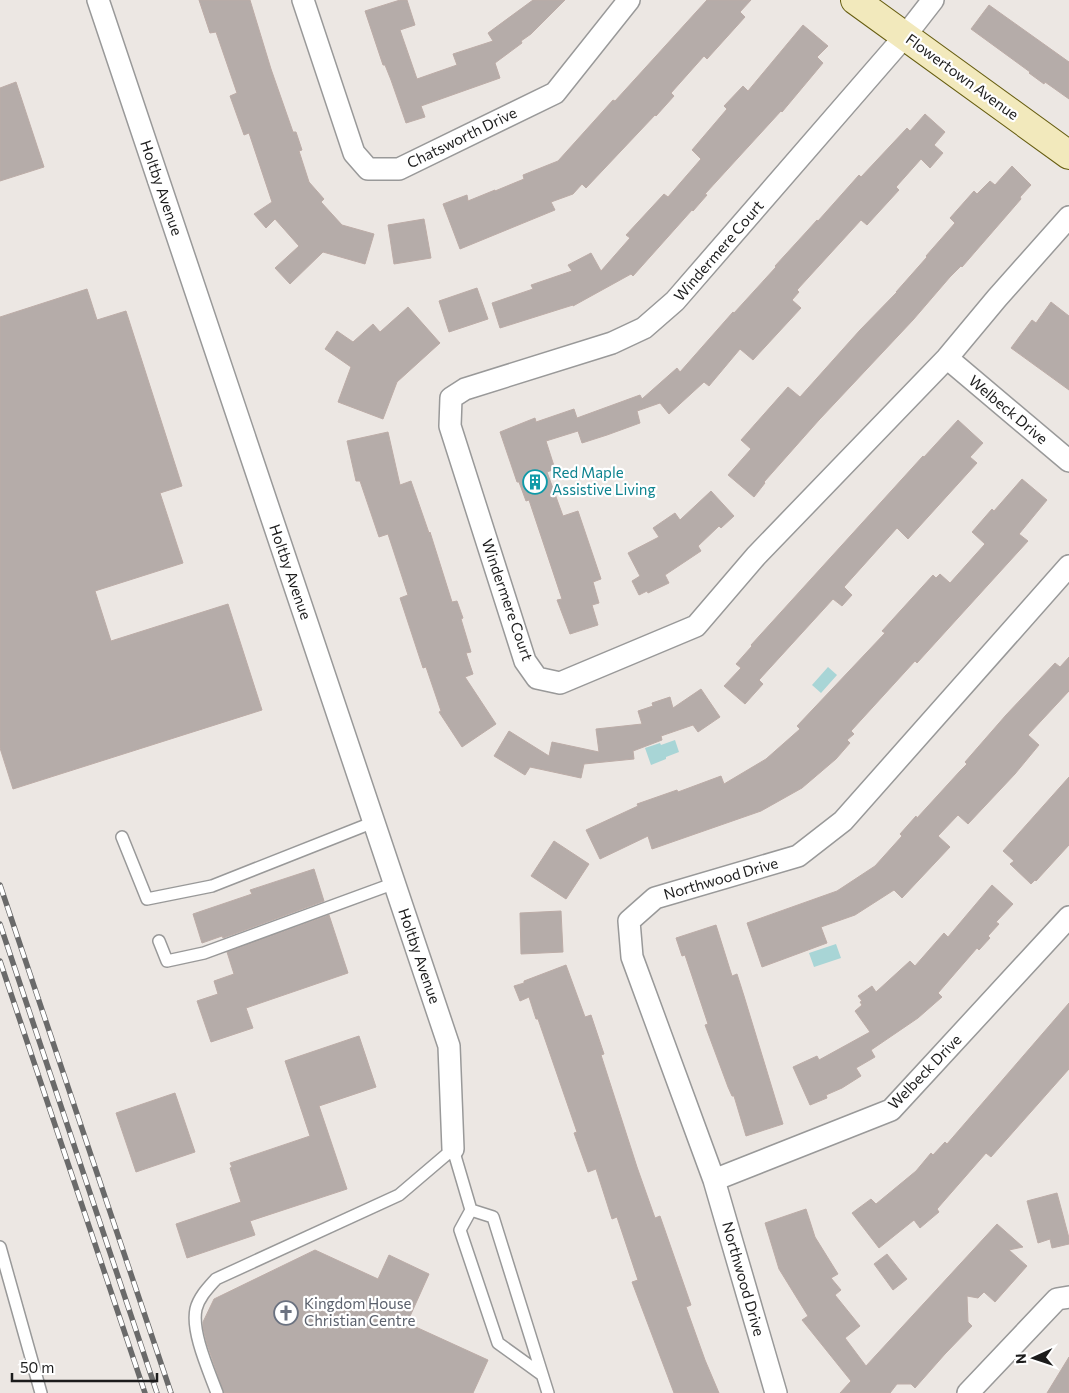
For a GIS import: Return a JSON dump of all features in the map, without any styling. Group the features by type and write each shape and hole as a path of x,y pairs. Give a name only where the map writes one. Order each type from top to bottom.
{"street":[{"name":"Holtby Avenue","path":"98,0 449,1046 454,1149"},
{"name":"Chatsworth Drive","path":"304,0 354,153 368,169 399,169 555,93 629,0"},
{"name":"Flowertown Avenue","path":"854,0 1069,155"},
{"path":"905,36 933,0"},
{"name":"Windermere Court","path":"905,36 675,301 644,328 612,343 465,389 451,398 450,426 525,661 537,678 560,683 696,626 756,556 947,358 1069,217"},
{"name":"Welbeck Drive","path":"947,358 1069,461"},
{"name":"Northwood Drive","path":"776,1393 714,1180 632,957 629,921 655,898 798,856 843,821 1069,566"},
{"name":"Welbeck Drive","path":"714,1180 891,1110 1069,917"},
{"path":"968,1393 1057,1299 1069,1297"}],"lane":[{"path":"122,837 147,900 212,886 374,822"},
{"path":"159,941 167,961 204,953 395,883"},
{"path":"216,1393 197,1335 196,1310 203,1295 216,1279 399,1195 454,1149 471,1210 460,1230 498,1343 541,1374"},
{"path":"471,1210 493,1217 548,1393"},
{"path":"0,1247 41,1393"}],"water":[{"path":"828,667 837,675 821,693 812,685"},
{"path":"675,740 679,752 651,765 645,748"},
{"path":"836,944 841,958 814,967 809,953"}],"building":[{"path":"199,0 250,0 271,69 293,132 296,132 302,150 299,151 309,182 324,199 321,202 342,225 374,234 365,264 323,252 290,284 275,268 299,246 275,219 266,228 254,214 272,202 249,133 244,135 230,96 237,93 216,32 210,33"},
{"path":"400,0 407,0 415,25 400,30 417,79 457,65 453,54 493,41 488,33 533,0 565,0 531,34 521,41 522,43 495,63 500,78 421,106 425,117 406,123 391,80 385,65 383,65 365,11"},
{"path":"707,0 751,0 740,12 745,17 707,59 704,56 671,93 674,96 586,188 582,184 573,194 551,202 555,210 460,249 443,204 467,195 468,201 495,191 524,179 523,175 558,161"},
{"path":"989,5 1069,62 1069,99 1045,82 1044,84 971,29"},
{"path":"803,25 828,46 817,57 823,63 782,112 705,194 707,195 633,276 631,274 573,306 500,328 492,303 533,289 531,285 572,271 568,265 591,253 601,271 630,238 626,235 664,194 668,197 701,159 692,150 727,109 724,106 743,86 748,91"},
{"path":"16,82 44,167 0,181 0,88"},
{"path":"925,114 945,132 934,145 943,153 930,168 921,159 896,187 899,190 867,225 861,220 797,290 799,292 792,300 801,308 753,360 740,349 709,386 704,382 669,414 660,403 637,411 640,423 607,435 582,443 578,431 546,441 555,469 547,472 563,516 578,511 601,579 593,582 599,603 592,605 598,625 570,634 557,600 562,599 529,500 526,501 519,482 517,482 500,432 535,418 536,422 574,409 577,418 640,395 642,399 677,368 680,372 859,175 861,177 907,128 910,131"},
{"path":"1012,166 1031,185 1020,197 1021,199 962,267 950,277 913,320 819,420 764,482 754,497 728,475 751,449 741,440 788,387 800,397 927,257 955,223 950,218 974,191 977,194 990,181 995,185"},
{"path":"424,219 431,258 394,264 388,225"},
{"path":"477,288 488,319 449,332 439,301"},
{"path":"87,289 97,320 126,311 182,486 160,493 183,563 95,591 111,641 228,604 262,710 13,789 0,748 0,317"},
{"path":"1051,302 1069,316 1069,390 1011,348 1032,320 1036,323"},
{"path":"408,307 440,343 397,382 383,419 338,402 351,367 325,349 337,331 353,342 373,324 380,332"},
{"path":"958,420 983,443 970,457 977,463 908,539 897,528 844,587 852,595 842,606 833,599 759,680 763,684 745,704 724,686 741,668 736,664 751,645"},
{"path":"388,432 400,485 411,481 430,532 452,602 457,601 463,618 461,619 471,652 466,653 473,674 465,677 496,724 462,747 439,712 441,711 426,667 423,668 400,598 408,595 388,534 379,537 360,481 356,481 347,441"},
{"path":"1022,479 1047,500 1019,534 1028,541 917,663 915,661 851,731 854,734 847,740 850,743 836,759 802,788 761,811 652,849 648,836 600,859 586,830 638,806 637,804 677,790 678,792 721,776 724,784 766,759 800,729 797,726 885,633 882,631 933,575 936,578 940,574 950,583 985,544 972,532 992,509 994,511"},
{"path":"711,491 734,516 721,528 719,526 698,546 701,551 665,575 669,583 639,595 632,581 640,576 628,553 659,537 653,528 675,513 680,520"},
{"path":"1069,657 1069,691 1028,735 1039,745 1015,774 968,824 958,815 938,836 950,847 902,898 894,890 855,915 821,927 827,943 762,967 747,923 837,891 875,866 902,836 900,834 916,816 917,818 967,764 965,762 1006,715 1055,663 1060,667"},
{"path":"701,689 720,717 698,732 693,725 661,736 662,740 633,751 634,759 584,764 581,778 530,767 525,775 494,756 509,731 549,756 552,742 599,752 596,729 642,724 638,711 653,706 652,703 670,697 673,708"},
{"path":"1069,777 1069,845 1031,884 1010,864 1014,861 1003,851"},
{"path":"554,841 589,864 566,899 531,876"},
{"path":"314,869 324,901 223,938 222,936 202,943 193,914 252,894 250,890"},
{"path":"992,885 1013,904 996,922 999,924 988,936 990,938 979,950 977,948 938,993 942,997 918,1018 871,1050 875,1057 856,1068 861,1076 826,1095 827,1098 810,1105 793,1067 817,1056 819,1060 870,1032 855,1011 862,1005 860,1002 862,1001 858,996 872,986 876,992 910,961 915,966 944,933 948,937"},
{"path":"561,911 563,952 521,954 520,913"},
{"path":"329,915 348,973 246,1008 253,1028 211,1042 197,1001 218,994 214,981 234,974 227,952"},
{"path":"716,925 732,976 737,974 783,1124 746,1136 734,1096 732,1096 728,1087 705,1025 708,1024 685,955 682,956 676,938"},
{"path":"566,965 585,1017 591,1015 604,1054 601,1055 637,1167 655,1218 660,1216 691,1305 686,1307 719,1393 674,1393 632,1282 638,1280 617,1217 612,1219 596,1169 588,1172 574,1133 577,1132 529,997 520,1001 514,986"},
{"path":"1069,1003 1069,1069 991,1157 986,1153 937,1209 939,1212 920,1228 914,1220 879,1248 852,1213 871,1199 876,1204 916,1171 931,1153 933,1155 945,1142 947,1144"},
{"path":"359,1036 376,1087 319,1106 347,1189 250,1221 255,1235 187,1258 176,1224 241,1202 230,1163 310,1136 285,1061"},
{"path":"175,1093 195,1152 136,1172 116,1113"},
{"path":"1057,1193 1069,1244 1052,1248 1050,1239 1038,1243 1027,1201"},
{"path":"806,1209 815,1237 838,1274 831,1278 841,1290 835,1295 860,1326 845,1338 866,1366 997,1224 1023,1247 1009,1250 1027,1266 995,1302 984,1292 978,1298 967,1296 968,1322 972,1326 915,1388 911,1384 897,1384 890,1393 840,1393 851,1381 802,1320 808,1316 779,1269 765,1223"},
{"path":"315,1250 378,1279 389,1255 429,1274 407,1323 488,1360 473,1393 224,1393 203,1328 203,1322 214,1299"},
{"path":"887,1254 907,1279 893,1290 874,1264"},
{"path":"1069,1357 1069,1393 1047,1393"}],"railway":[{"path":"0,885 171,1393"},
{"path":"0,924 157,1393"},
{"path":"0,961 145,1393"}],"place":[{"name":"Red Maple Assistive Living","path":"535,482"},
{"name":"Kingdom House Christian Centre","path":"286,1313"}]}
